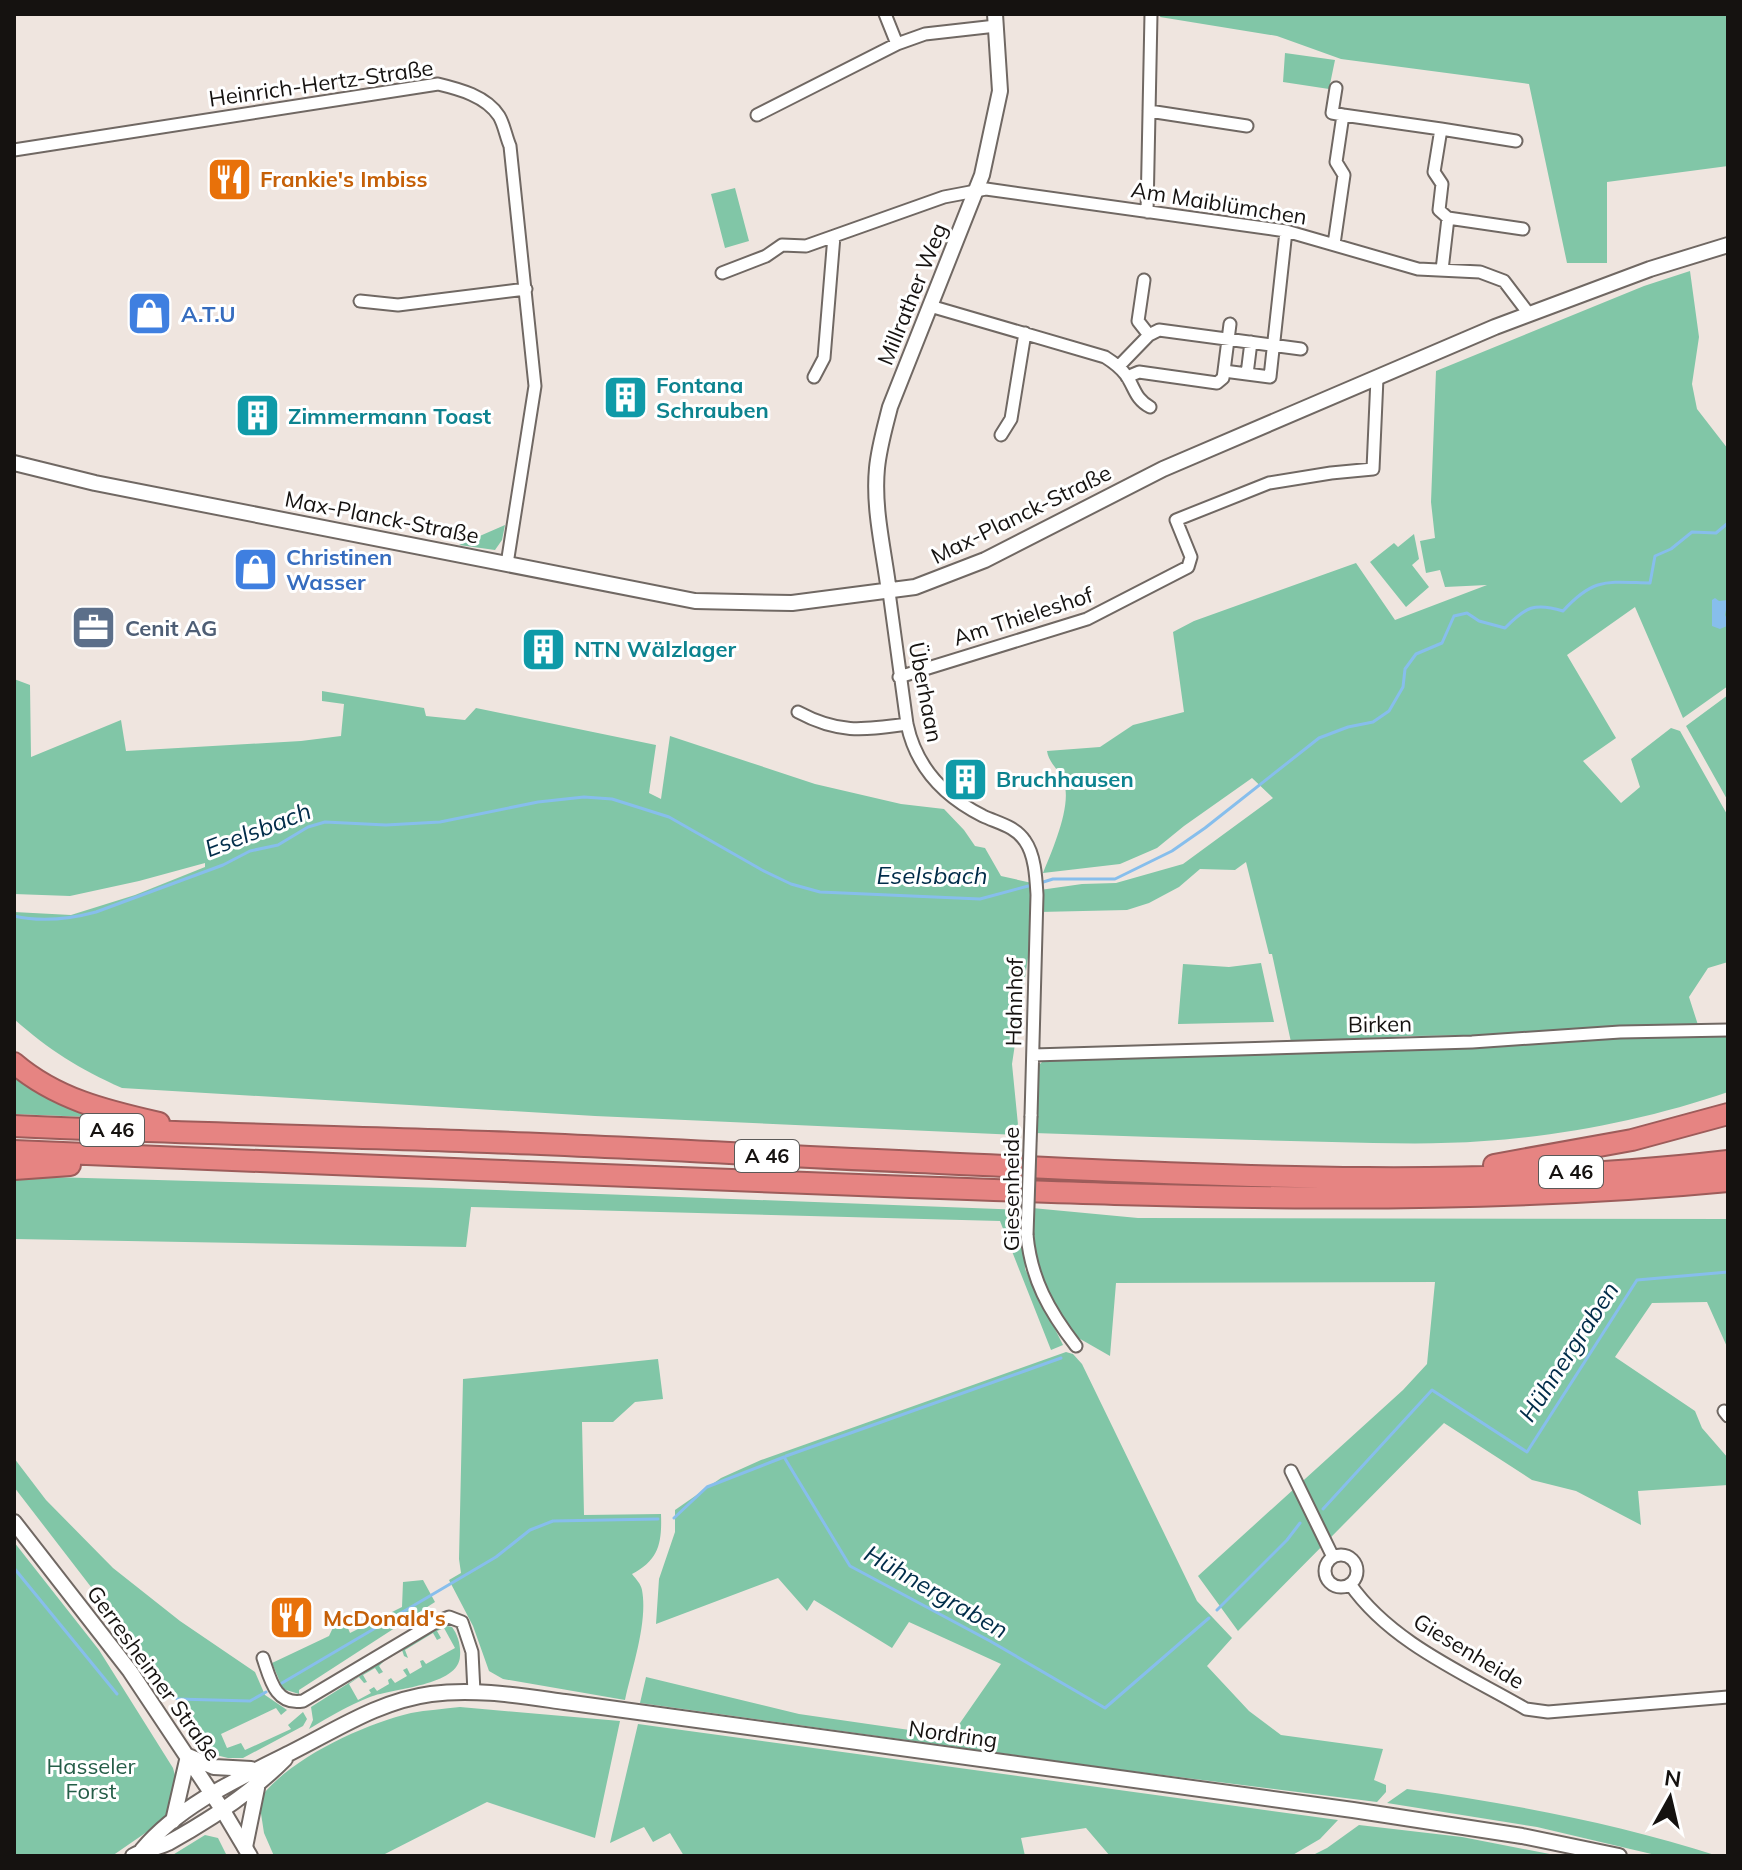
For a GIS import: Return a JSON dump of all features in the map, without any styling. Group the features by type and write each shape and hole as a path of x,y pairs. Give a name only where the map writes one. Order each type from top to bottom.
{"highway":[{"path":"14,1063 44,1086 76,1101 104,1111 210,1134"},
{"path":"1431,1178 1632,1140 1728,1114"},
{"name":"A 46","path":"14,1126 490,1142 1157,1172 1431,1178 1587,1172 1728,1161"},
{"name":"A 46","path":"14,1151 1097,1194 1300,1199 1509,1195 1728,1181"},
{"path":"14,1169 175,1158"},
{"path":"1644,1187 1728,1196"}],"street":[{"path":"885,14 897,44"},
{"path":"1147,212 1151,14"},
{"path":"757,115 897,44 925,34 996,20"},
{"name":"Millrather Weg","path":"889,592 878,507 877,467 890,407 977,190 1000,91 996,20"},
{"name":"Heinrich-Hertz-Straße","path":"14,150 438,84 456,88 488,105 500,117 510,146 535,386 507,564"},
{"path":"1336,88 1332,113 1516,141"},
{"path":"1149,111 1247,126"},
{"path":"1334,244 1344,175 1336,162 1343,115"},
{"path":"1441,129 1434,172 1442,184 1439,210 1448,218 1523,229"},
{"name":"Am Maiblümchen","path":"722,273 766,256 782,245 806,246 944,197 986,189 1286,231 1418,269 1480,272 1504,281 1529,314"},
{"path":"1442,270 1448,218"},
{"path":"1224,371 1270,377 1286,231"},
{"path":"814,377 824,358 834,236"},
{"name":"Max-Planck-Straße","path":"14,463 95,483 719,603 802,602 889,592 915,587 985,560 1163,469 1529,314 1650,269 1728,245"},
{"path":"1144,280 1138,321 1149,335"},
{"path":"360,301 398,305 526,289"},
{"path":"930,306 1090,351 1119,366 1139,401 1150,407"},
{"path":"1127,377 1139,372 1217,383 1223,378 1230,324"},
{"path":"1119,366 1149,335 1159,330 1301,349"},
{"path":"1001,435 1011,419 1025,333"},
{"path":"1247,374 1251,342"},
{"name":"Am Thieleshof","path":"899,677 1087,619 1188,567 1191,557 1176,520 1269,483 1373,469 1377,378"},
{"name":"Überhaan","path":"889,592 907,724 918,757 940,788 983,816 1013,828 1025,841 1036,883"},
{"path":"798,712 821,725 860,730 907,724"},
{"name":"Hahnhof","path":"1031,1116 1036,883"},
{"name":"Birken","path":"1033,1055 1472,1042 1620,1032 1728,1030"},
{"name":"Giesenheide","path":"1031,1116 1027,1235 1034,1277 1043,1298 1076,1346"},
{"path":"1291,1471 1333,1557"},
{"name":"Gerresheimer Straße","path":"14,1522 130,1671 248,1851"},
{"path":"1343,1555 1353,1560 1357,1570 1350,1584 1340,1587 1327,1579 1325,1569 1333,1557 1343,1555"},
{"name":"Giesenheide","path":"1350,1584 1361,1600 1406,1638 1526,1709 1548,1712 1728,1697"},
{"path":"263,1658 280,1696 285,1700 303,1701 434,1623 449,1617 456,1618 462,1622 470,1639 474,1692"},
{"name":"Nordring","path":"137,1853 173,1821 213,1794 363,1714 432,1694 474,1692 1353,1810 1522,1836 1619,1856"},
{"name":"Nordring","path":"137,1853 164,1845 257,1788 291,1753"},
{"path":"173,1821 188,1756 226,1770 255,1769"},
{"path":"248,1851 257,1788"}],"green space":[{"path":"1161,14 1728,14 1728,166 1607,182 1607,263 1567,263 1529,84 1341,59 1277,36 1160,17"},
{"path":"1285,53 1335,60 1329,89 1283,82"},
{"path":"735,188 749,241 725,248 711,194"},
{"path":"1690,271 1699,337 1692,384 1697,409 1728,449 1728,686 1683,718 1635,607 1567,655 1616,738 1583,761 1621,803 1640,787 1631,759 1671,728 1680,731 1728,816 1728,962 1708,968 1689,997 1698,1025 1291,1042 1272,954 1269,954 1246,862 1235,870 1200,869 1179,887 1149,903 1127,910 1039,912 1040,890 1116,883 1183,864 1273,798 1252,778 1157,848 1120,864 1043,873 1060,828 1066,793 1062,778 1047,751 1100,747 1133,725 1184,712 1173,632 1194,621 1356,563 1395,620 1487,585 1445,587 1440,570 1426,573 1420,541 1435,538 1431,502 1436,371 1644,286"},
{"path":"505,525 502,540 495,550 459,545"},
{"path":"1414,534 1419,559 1412,565 1429,587 1406,607 1370,562 1394,543 1398,547"},
{"path":"14,679 30,685 31,757 121,720 126,751 341,736 344,704 322,701 322,691 424,708 426,716 465,720 476,708 656,745 649,793 661,799 670,736 815,784 901,804 944,809 975,846 985,848 1001,876 1032,883 1029,951 1012,1064 1019,1135 595,1116 122,1088 65,1058 14,1019 14,912 71,915 135,895 205,867 205,863 70,896 14,894"},
{"path":"1728,695 1728,801 1686,726"},
{"path":"1261,963 1274,1022 1178,1024 1183,964 1229,967"},
{"path":"1728,1034 1728,1092 1639,1118 1545,1135 1408,1143 1034,1133 1038,1066 1046,1058"},
{"path":"14,1069 89,1111 88,1117 14,1114"},
{"path":"14,1176 442,1188 1023,1210 1025,1269 1063,1345 1051,1350 1000,1221 471,1207 466,1247 14,1239"},
{"path":"1032,1208 1138,1218 1728,1219 1728,1349 1707,1302 1652,1303 1615,1357 1695,1411 1702,1428 1728,1458 1728,1485 1638,1491 1641,1525 1576,1491 1532,1480 1444,1423 1238,1631 1198,1576 1403,1390 1427,1364 1435,1282 1116,1283 1110,1356 1075,1336 1048,1294 1032,1245"},
{"path":"1066,1352 1073,1354 1082,1364 1197,1601 1232,1638 1207,1666 1249,1711 1281,1735 1383,1749 1374,1780 1386,1785 1386,1792 1377,1802 640,1703 646,1677 799,1714 951,1736 1001,1664 909,1622 892,1648 814,1600 807,1611 778,1578 656,1624 659,1579 675,1532 675,1510 721,1478 761,1460"},
{"path":"658,1359 663,1399 635,1402 613,1422 582,1422 584,1515 661,1514 657,1550 648,1563 632,1574 641,1588 643,1616 625,1700 503,1679 489,1671 473,1626 449,1580 461,1573 463,1379"},
{"path":"14,1458 46,1500 113,1568 180,1621 255,1672 265,1695 287,1710 281,1715 276,1708 221,1734 227,1748 241,1743 245,1750 291,1729 288,1725 303,1712 307,1719 303,1726 243,1758 216,1755 185,1709 14,1487"},
{"name":"Hasseler Forst","path":"14,1542 99,1650 173,1768 176,1779 173,1805 167,1816 112,1856 14,1856"},
{"path":"423,1580 435,1602 299,1690 299,1694 283,1689 272,1663 329,1636 341,1611 350,1633 402,1607 403,1582"},
{"path":"442,1625 452,1627 459,1645 457,1666 449,1674 437,1680 370,1697 309,1729 313,1720 311,1707 385,1660 379,1666 383,1672 379,1674 375,1668 363,1675 367,1682 364,1683 359,1677 349,1684 358,1700 371,1693 369,1690 374,1687 377,1691 389,1684 391,1678 395,1683 407,1676 403,1670 407,1668 410,1674 422,1667 420,1661 426,1664 455,1648 444,1628 437,1631 441,1638 437,1640 433,1633 405,1650 408,1658 404,1656 402,1650 428,1634 427,1631"},
{"path":"460,1707 620,1721 595,1838 487,1802 381,1856 274,1856 264,1833 260,1807 255,1805 284,1774 325,1747 369,1726 411,1713"},
{"path":"638,1724 1338,1820 1320,1839 1291,1856 1110,1856 1086,1828 1021,1838 1025,1856 684,1856 670,1833 653,1842 644,1827 610,1843"},
{"path":"1407,1789 1564,1816 1718,1856 1660,1856 1537,1827 1387,1803"},
{"path":"1359,1825 1462,1837 1560,1856 1311,1856"},
{"path":"205,1835 218,1838 227,1856 171,1856"}],"water":[{"path":"1712,600 1728,600 1725,615 1727,626 1720,629 1712,626"}],"waterway":[{"name":"Eselsbach","path":"1040,883 1053,879 1115,879 1172,851 1319,738 1373,722 1389,711 1403,687 1405,669 1416,654 1442,643 1454,616 1467,613 1479,621 1505,628 1531,608 1563,611 1584,592 1602,584 1650,583 1655,556 1671,549 1692,532 1716,533 1728,523"},
{"name":"Eselsbach","path":"14,916 55,919 96,912 223,865 250,851 278,845 308,827 325,822 386,825 440,822 538,802 584,797 612,799 669,817 762,870 791,884 820,892 980,899 1032,885"},
{"name":"Hühnergraben","path":"1323,1509 1432,1390 1527,1452 1637,1280 1728,1272"},
{"path":"786,1456 1061,1358"},
{"name":"Hühnergraben","path":"674,1518 707,1487 784,1457 850,1566 990,1641 1105,1708 1209,1618"},
{"name":"Hühnergraben","path":"282,1683 496,1557 530,1530 553,1521 658,1519"},
{"name":"Hühnergraben","path":"1217,1610 1300,1523"},
{"name":"Hühnergraben","path":"14,1568 117,1694"},
{"name":"Hühnergraben","path":"177,1699 250,1701 266,1692"}],"place":[{"name":"Frankie's Imbiss","path":"229,179"},
{"name":"A.T.U","path":"150,314"},
{"name":"Fontana Schrauben","path":"625,398"},
{"name":"Zimmermann Toast","path":"257,416"},
{"name":"Christinen Wasser","path":"255,570"},
{"name":"Cenit AG","path":"94,628"},
{"name":"NTN Wälzlager","path":"543,649"},
{"name":"Bruchhausen","path":"965,779"},
{"name":"McDonald's","path":"292,1618"}]}
